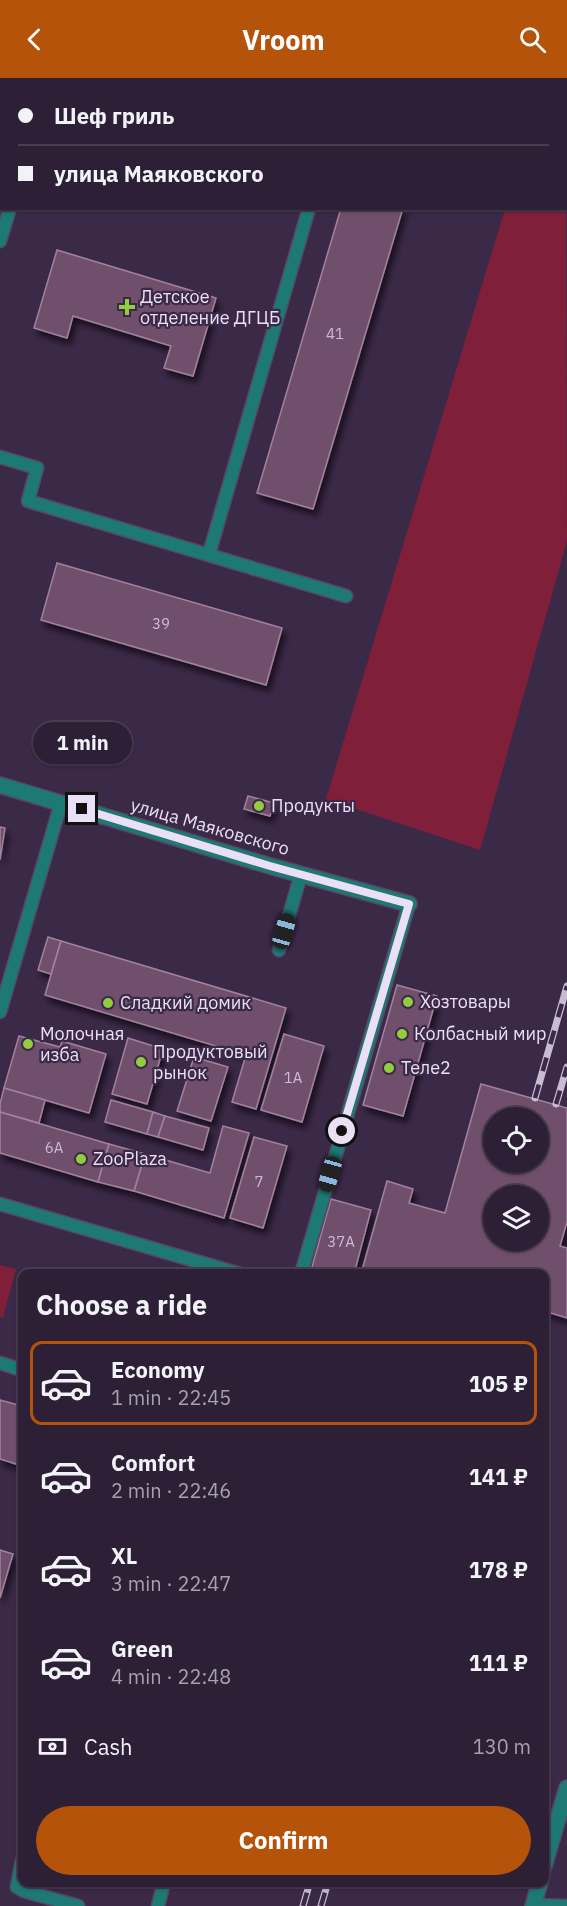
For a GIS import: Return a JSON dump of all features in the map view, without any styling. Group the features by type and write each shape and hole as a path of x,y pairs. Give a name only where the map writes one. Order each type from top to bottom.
{"street":[{"name":"улица Маяковского","path":"0,786 409,904"},
{"path":"549,1849 567,1788"},
{"path":"533,1906 539,1887"}],"lane":[{"path":"0,241 9,210"},
{"path":"208,554 308,210"},
{"path":"0,457 37,468 28,501 346,596"},
{"path":"0,1012 61,803"},
{"path":"279,950 301,874"},
{"path":"302,1269 409,904"},
{"path":"0,1204 223,1269"},
{"path":"0,1364 18,1369"},
{"path":"18,1882 17,1887 24,1891 78,1906"},
{"path":"158,1906 164,1887"},
{"path":"533,1906 567,1906"}],"shaded area":[{"path":"505,210 566,210 567,541 480,850 326,799"},
{"path":"0,1265 16,1269 3,1318 0,1317"}],"building":[{"path":"340,210 402,210 313,509 257,493"},
{"name":"Детское отделение ДГЦБ","path":"57,250 216,298 193,376 164,368 171,346 73,316 67,338 34,328"},
{"path":"57,563 282,628 266,685 41,620"},
{"name":"Продукты","path":"248,796 274,803 270,816 244,809"},
{"path":"0,827 5,828 0,860"},
{"path":"48,937 61,941 51,974 38,970"},
{"path":"61,941 286,1008 256,1109 232,1102 246,1055 45,995"},
{"path":"397,985 437,996 403,1116 363,1105"},
{"path":"284,1034 324,1046 302,1122 261,1110"},
{"path":"19,1036 60,1047 62,1041 106,1054 89,1113 4,1088"},
{"path":"128,1038 163,1049 147,1104 112,1094"},
{"path":"194,1057 228,1067 211,1121 177,1111"},
{"path":"481,1084 567,1108 567,1222 560,1246 567,1248 567,1318 549,1313 549,1269 362,1269 387,1181 413,1189 409,1203 445,1213"},
{"path":"4,1088 45,1100 39,1123 0,1112"},
{"path":"111,1100 153,1112 147,1134 105,1122"},
{"path":"0,1112 109,1144 98,1182 0,1153"},
{"path":"153,1112 165,1116 158,1137 147,1134"},
{"path":"165,1116 209,1128 203,1150 158,1137"},
{"path":"223,1126 249,1133 224,1218 134,1191 145,1154 210,1173"},
{"path":"254,1137 287,1146 263,1228 230,1218"},
{"path":"109,1144 145,1154 134,1191 98,1182"},
{"path":"331,1199 371,1210 355,1269 311,1269"},
{"path":"0,1400 18,1405 18,1465 0,1459"},
{"path":"0,1550 13,1554 0,1598"}],"railway":[{"path":"535,1098 567,986"},
{"path":"556,1104 567,1067"},
{"path":"303,1906 309,1887"},
{"path":"321,1906 327,1887"}],"place":[{"name":"Детское отделение ДГЦБ","path":"127,307"},
{"name":"Продукты","path":"259,806"},
{"name":"Хозтовары","path":"408,1002"},
{"name":"Сладкий домик","path":"108,1003"},
{"name":"Колбасный мир","path":"402,1034"},
{"name":"Молочная изба","path":"28,1044"},
{"name":"Продуктовый рынок","path":"141,1062"},
{"name":"Теле2","path":"389,1068"},
{"name":"ZooPlaza","path":"81,1159"}],"route":[{"path":"82,809 270,866 409,904 342,1131"}]}
